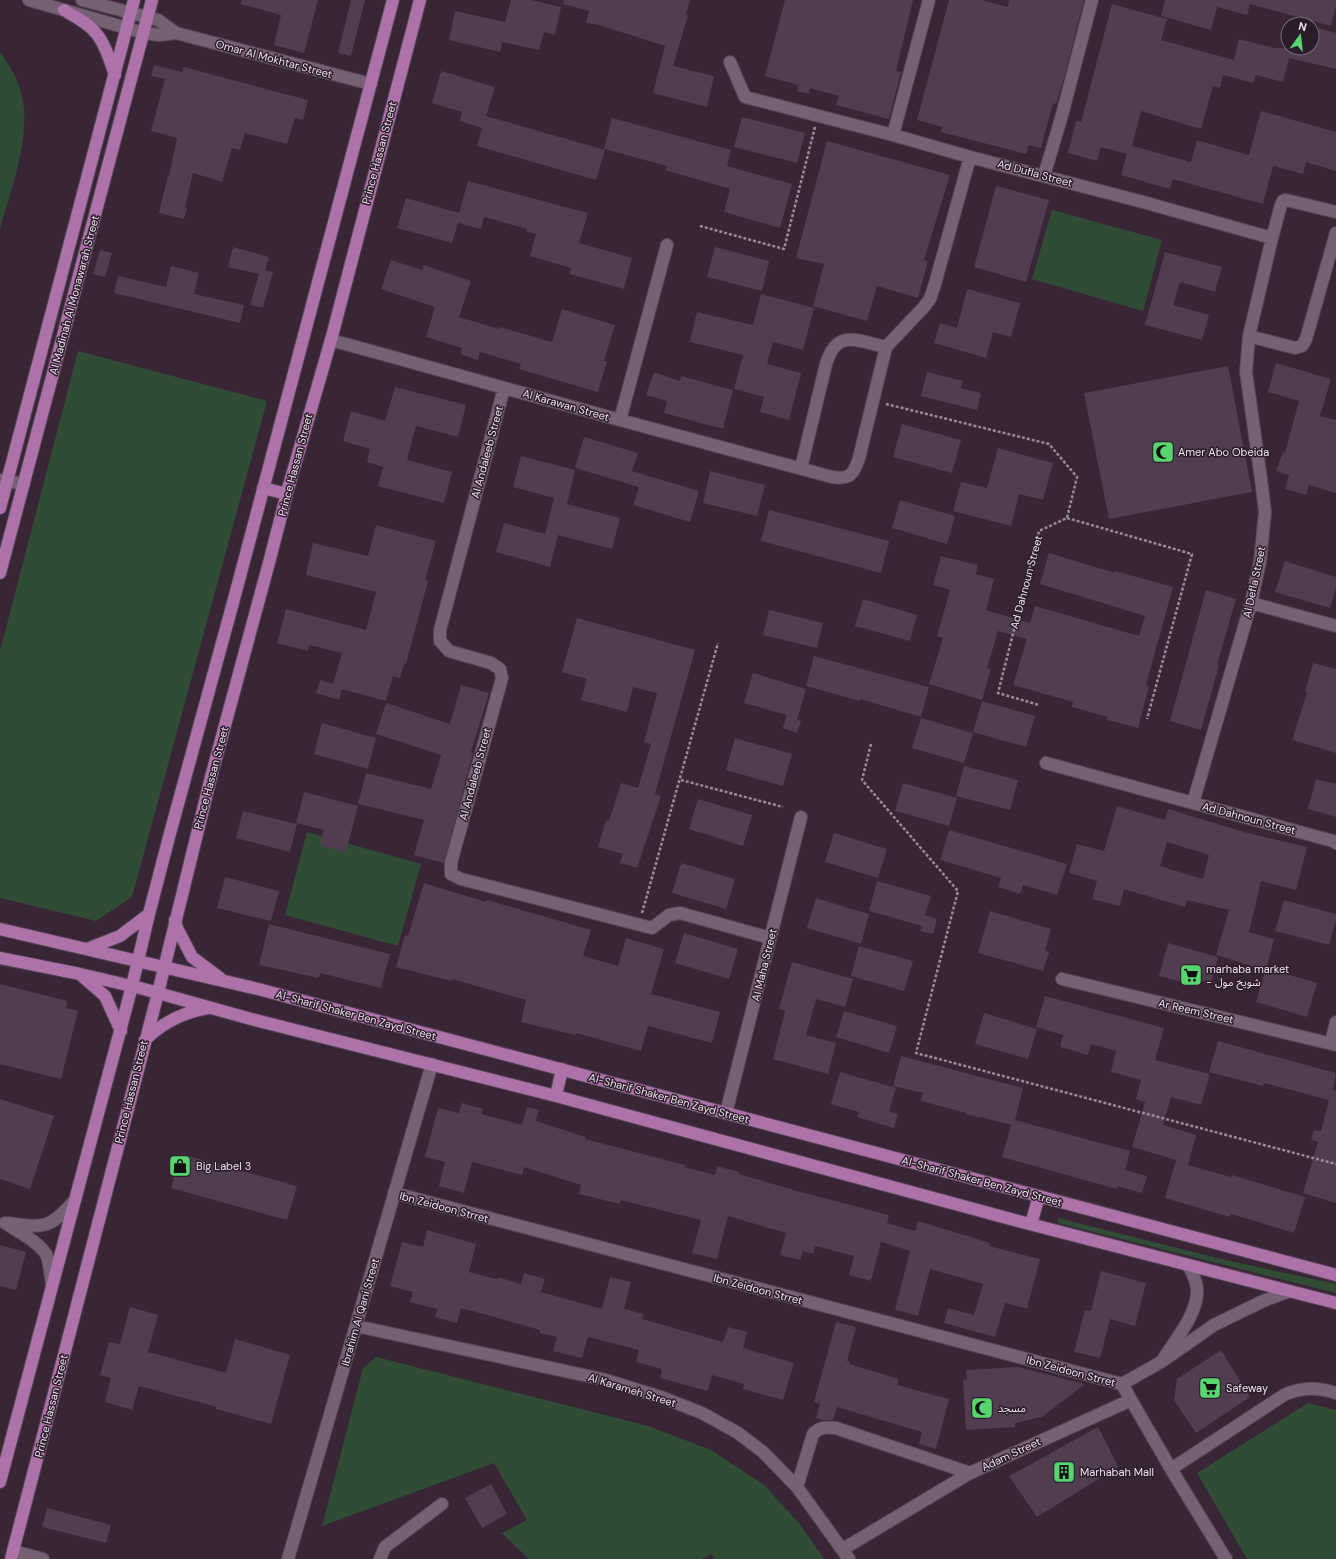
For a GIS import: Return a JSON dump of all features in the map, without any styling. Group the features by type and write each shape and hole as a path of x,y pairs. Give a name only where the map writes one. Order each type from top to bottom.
{"main road":[{"name":"Al Madinah Al Monawarah Street","path":"0,508 4,481 115,75 134,0"},
{"name":"Al Madinah Al Monawarah Street","path":"0,573 152,0"},
{"path":"0,1482 26,1388 74,1201 121,1031 149,914 393,0"},
{"name":"Prince Hassan Street","path":"12,1555 144,1041 158,993 230,704 287,494 331,340 420,0"},
{"path":"64,10 85,23 96,33 105,49 115,75"},
{"path":"263,488 287,494"},
{"path":"87,949 120,936 149,914"},
{"path":"175,920 177,928 192,957 224,981"},
{"name":"Al-Sharif Shaker Ben Zayd Street","path":"0,929 224,981 562,1069 726,1114 1336,1275"},
{"path":"0,958 132,986 252,1019 556,1096 1031,1224 1336,1303"},
{"path":"80,974 105,996 121,1031"},
{"path":"144,1041 156,1029 167,1023 194,1011 212,1008"},
{"path":"556,1096 562,1069"},
{"path":"1031,1224 1039,1196"}],"street":[{"path":"28,0 144,33 159,35 176,34"},
{"path":"82,0 158,20 176,34"},
{"path":"893,135 929,0"},
{"path":"1044,176 1092,0"},
{"name":"Omar Al Mokhtar Street","path":"176,34 371,84"},
{"name":"Ad Dufla Street","path":"730,62 745,97 893,135 1272,238"},
{"path":"801,468 826,364 832,349 842,340 851,339 886,347 930,299 936,284 970,156"},
{"path":"1272,238 1283,201 1286,200 1336,212"},
{"path":"1249,336 1295,348 1302,346 1306,339 1336,234"},
{"name":"Al Defla Street","path":"1193,803 1251,603 1260,562 1265,512 1246,372 1249,336 1272,238"},
{"path":"620,420 667,246"},
{"name":"Al Karawan Street","path":"331,340 620,420 842,479 853,472 860,458 886,347"},
{"name":"Al Andaleeb Street","path":"504,388 440,630 440,641 449,651 491,663 500,669 502,678 451,863 451,874 461,879 652,928 669,915 680,913 770,938"},
{"path":"4,481 24,484"},
{"path":"1251,603 1336,626"},
{"name":"Ad Dahnoun Street","path":"1046,762 1332,841 1336,844"},
{"name":"Al Maha Street","path":"726,1114 801,817"},
{"name":"Ar Reem Street","path":"1062,979 1333,1044"},
{"path":"1333,1044 1336,1022"},
{"name":"Ibrahim Al Qani Street","path":"288,1559 432,1064"},
{"name":"Ibn Zeidoon Strret","path":"394,1193 1122,1384"},
{"path":"3,1222 28,1226 45,1225 58,1219 74,1201"},
{"path":"3,1222 38,1245 46,1254 52,1287"},
{"path":"1161,1362 1194,1310 1197,1297 1197,1288 1194,1275 1188,1265"},
{"path":"1226,1559 1171,1469 1122,1384 1161,1362 1214,1325 1263,1301 1290,1291"},
{"name":"Al Karameh Street","path":"356,1326 602,1379 661,1397 702,1413 738,1433 764,1452 797,1487 846,1554"},
{"path":"1171,1469 1284,1395 1295,1390 1310,1388 1336,1392"},
{"name":"Adam Street","path":"846,1554 970,1473 1131,1400"},
{"path":"797,1487 813,1434 823,1427 836,1428 970,1473"},
{"path":"380,1559 385,1547 442,1504"},
{"path":"12,1555 42,1559"}],"path":[{"path":"700,226 784,249 818,115"},
{"path":"874,401 1049,444 1077,477 1067,518 1192,554 1147,719"},
{"name":"Ad Dahnoun Street","path":"1039,705 998,693 1039,531 1067,518"},
{"path":"639,925 681,780 718,643"},
{"path":"871,744 862,780 958,891 916,1053 1336,1164"},
{"path":"681,780 783,808"}],"green space":[{"path":"0,52 11,68 19,86 23,103 24,120 20,158 0,229"},
{"path":"1052,210 1162,240 1143,311 1032,279"},
{"path":"78,351 267,401 132,897 96,921 0,898 0,651"},
{"path":"307,832 421,864 398,946 285,915"},
{"path":"1058,1218 1221,1259 1336,1284 1336,1293 1058,1223"},
{"path":"376,1357 648,1426 711,1450 764,1485 799,1523 824,1559 715,1559 711,1554 702,1559 529,1559 502,1533 527,1520 494,1463 322,1526 363,1368"},
{"path":"1308,1403 1336,1410 1336,1559 1247,1559 1197,1473"}],"building":[{"path":"242,0 318,0 304,53 274,45 281,15 241,4"},
{"path":"351,0 365,0 351,56 338,53"},
{"path":"511,0 531,0 561,7 555,35 544,32 539,50 502,42 500,52 449,40 455,11 505,22"},
{"path":"564,0 690,0 686,15 688,15 673,66 714,76 707,107 653,93 665,46 599,25 586,23 589,11 563,4"},
{"path":"785,0 913,0 896,71 901,72 889,119 836,105 839,96 810,88 809,94 797,91 798,85 765,76"},
{"path":"949,0 982,0 1008,7 1009,0 1084,0 1064,78 1056,104 1053,103 1041,148 1029,145 1026,154 941,132 942,127 917,120"},
{"path":"1165,0 1336,0 1331,26 1320,23 1320,16 1294,16 1250,4 1247,15 1217,7 1211,30 1161,16"},
{"path":"1112,4 1167,19 1161,40 1234,60 1239,39 1274,48 1280,48 1280,56 1320,56 1320,28 1336,33 1336,69 1289,58 1283,82 1256,75 1253,83 1223,75 1220,88 1213,86 1201,129 1141,111 1132,146 1191,162 1197,140 1249,155 1261,111 1336,132 1336,171 1306,162 1303,174 1273,166 1263,204 1173,179 1170,189 1121,175 1127,154 1101,147 1097,161 1068,153 1076,121 1081,122"},
{"path":"154,65 182,72 184,67 308,100 303,120 295,118 287,144 245,133 240,150 232,148 222,182 193,173 185,207 187,208 184,219 159,213 177,138 151,131 165,79 151,76"},
{"path":"441,71 495,87 486,116 605,150 596,180 477,146 482,128 460,121 462,112 432,103"},
{"path":"742,117 805,133 797,163 734,147"},
{"path":"612,118 731,150 727,166 792,184 780,228 724,212 730,189 665,170 667,166 604,149"},
{"path":"827,141 950,175 924,260 928,261 918,298 877,286 867,321 813,306 824,264 796,258"},
{"path":"468,181 588,213 579,243 632,258 624,289 570,274 571,268 530,256 536,234 526,231 527,229 484,217 481,229 458,223 452,243 397,228 406,198 459,213"},
{"path":"996,186 1049,200 1026,282 974,267"},
{"path":"233,247 269,257 265,270 273,272 263,308 250,305 259,274 228,267"},
{"path":"715,247 769,261 762,291 707,277"},
{"path":"100,250 112,253 105,277 93,274"},
{"path":"1165,252 1222,267 1215,292 1180,282 1173,305 1209,315 1202,340 1145,325"},
{"path":"391,260 422,270 424,265 471,281 459,317 499,329 500,327 552,342 562,309 615,325 604,361 607,361 598,392 519,369 521,364 480,352 478,360 460,354 462,348 426,337 435,307 381,289"},
{"path":"171,266 199,273 194,294 244,305 240,323 114,293 118,276 166,287"},
{"path":"967,289 1020,303 1011,337 993,332 986,358 934,343 940,323 957,328"},
{"path":"761,294 814,308 803,350 773,342 767,364 801,373 789,420 760,412 764,397 734,389 743,355 690,342 697,312 753,325"},
{"path":"1276,363 1331,379 1320,416 1336,420 1336,493 1309,485 1306,495 1285,489 1289,475 1276,471 1283,452 1285,453 1299,401 1268,392"},
{"path":"1228,366 1252,492 1109,519 1084,393"},
{"path":"654,372 680,381 681,376 733,390 723,429 664,413 667,401 646,395"},
{"path":"927,372 963,381 961,388 981,393 977,410 921,396"},
{"path":"395,387 466,405 458,437 416,426 407,460 452,472 444,503 378,486 383,467 367,462 370,449 343,441 351,411 385,421"},
{"path":"902,424 961,440 952,473 893,457"},
{"path":"584,437 638,453 632,471 699,491 690,522 633,505 639,487 575,468"},
{"path":"998,448 1053,463 1043,500 1019,494 1011,526 953,511 961,482 987,488"},
{"path":"521,456 575,470 567,504 620,518 612,549 558,535 550,567 496,552 504,523 545,534 554,498 513,487"},
{"path":"710,471 765,485 757,516 703,503"},
{"path":"900,500 955,516 947,544 892,528"},
{"path":"769,510 889,541 881,573 761,541"},
{"path":"376,525 436,541 425,580 428,581 406,664 404,663 400,678 393,676 386,701 342,689 339,700 316,693 320,680 333,684 342,653 309,645 308,651 277,643 286,609 366,630 376,592 306,575 313,543 368,556"},
{"path":"1049,553 1115,573 1115,571 1173,587 1146,685 1149,686 1138,728 1107,720 1108,717 1072,707 1073,702 1013,685 1027,639 998,631 987,668 991,669 982,700 929,684 943,638 937,636 950,590 933,585 941,556 978,565 976,574 994,579 986,610 1030,623 1035,606 1139,636 1145,616 1040,584"},
{"path":"1285,561 1336,577 1336,588 1330,608 1275,592"},
{"path":"1206,590 1236,599 1217,665 1219,665 1201,730 1170,721"},
{"path":"863,599 917,615 910,641 855,626"},
{"path":"769,610 823,623 817,648 763,635"},
{"path":"577,618 695,650 655,794 661,796 637,868 620,863 623,854 598,847 606,820 609,821 621,783 638,788 651,744 644,742 657,693 633,687 627,712 581,700 587,679 562,672"},
{"path":"814,656 929,687 921,717 860,699 860,701 806,686"},
{"path":"1313,663 1336,669 1336,753 1292,740 1307,693 1305,692"},
{"path":"753,673 806,689 797,720 801,721 797,733 783,728 787,715 744,703"},
{"path":"461,685 489,693 471,752 473,753 444,863 414,855 424,820 358,804 366,773 431,789 441,755 376,734 386,703 450,724"},
{"path":"982,701 1035,716 1026,747 973,732"},
{"path":"921,718 973,733 964,763 912,748"},
{"path":"322,723 376,738 368,769 314,754"},
{"path":"735,738 792,754 783,786 726,770"},
{"path":"964,766 1018,780 1010,810 956,796"},
{"path":"1316,779 1336,784 1336,817 1308,809"},
{"path":"903,783 957,798 949,826 895,811"},
{"path":"304,792 358,806 346,852 320,845 324,830 296,823"},
{"path":"698,799 752,815 743,846 689,829"},
{"path":"1117,806 1165,820 1168,809 1244,832 1307,847 1296,890 1261,881 1249,932 1274,939 1266,970 1216,955 1229,910 1187,900 1185,907 1124,889 1120,906 1092,899 1097,881 1069,873 1077,844 1104,851","holes":["1167,842 1209,855 1203,879 1160,866"]},
{"path":"243,811 297,824 290,852 236,838"},
{"path":"949,830 1067,864 1057,895 1023,885 1020,894 998,887 1001,878 940,860"},
{"path":"834,833 887,849 878,878 825,862"},
{"path":"681,863 735,879 726,909 672,893"},
{"path":"225,877 279,891 271,921 217,908"},
{"path":"877,881 931,896 925,915 937,919 933,934 920,931 922,926 869,911"},
{"path":"424,883 486,902 487,900 591,930 583,956 618,966 626,938 664,949 651,994 720,1012 712,1043 648,1026 641,1051 576,1033 575,1035 521,1022 526,1000 452,979 451,981 396,967 405,935 408,936"},
{"path":"816,898 869,914 861,944 807,928"},
{"path":"1284,900 1336,914 1336,920 1329,945 1275,931"},
{"path":"990,911 1051,929 1045,951 1049,952 1043,971 978,953"},
{"path":"269,924 390,954 381,988 320,973 319,978 259,965"},
{"path":"684,933 738,949 729,979 675,963"},
{"path":"1168,943 1218,957 1211,983 1199,980 1197,986 1159,976"},
{"path":"859,946 913,961 904,991 851,976"},
{"path":"792,962 853,979 845,1007 816,999 806,1035 836,1043 828,1074 773,1059 785,1011 779,1009"},
{"path":"1266,968 1317,983 1307,1017 1256,1002"},
{"path":"0,984 67,1001 66,1008 78,1011 61,1079 0,1064"},
{"path":"1045,996 1164,1028 1155,1060 1210,1074 1201,1105 1171,1097 1163,1125 1196,1135 1188,1165 1231,1177 1232,1175 1305,1197 1294,1233 1231,1214 1230,1217 1165,1198 1176,1160 1132,1147 1145,1102 1136,1099 1141,1080 1111,1072 1116,1051 1091,1044 1088,1055 1060,1047 1063,1035 1036,1027"},
{"path":"844,1011 897,1026 889,1053 836,1037"},
{"path":"984,1013 1037,1029 1028,1059 975,1044"},
{"path":"1218,1041 1336,1073 1333,1090 1336,1091 1336,1203 1303,1193 1318,1142 1311,1140 1314,1130 1321,1131 1329,1100 1264,1083 1263,1086 1209,1072"},
{"path":"901,1056 1023,1088 1015,1120 1130,1151 1125,1170 1147,1176 1142,1193 1117,1186 1117,1189 1002,1157 1011,1125 921,1101 923,1093 893,1086"},
{"path":"840,1072 896,1088 889,1111 898,1114 894,1128 857,1117 859,1112 831,1104"},
{"path":"0,1099 54,1116 30,1189 0,1179"},
{"path":"462,1103 483,1109 482,1114 522,1125 527,1107 539,1110 536,1121 585,1137 585,1139 685,1165 684,1167 715,1175 717,1166 797,1191 889,1215 887,1223 915,1231 918,1221 990,1243 989,1246 1040,1259 1027,1309 1005,1303 995,1337 944,1323 948,1308 974,1315 983,1284 930,1269 918,1316 895,1310 910,1251 881,1242 871,1281 849,1275 854,1256 815,1246 813,1254 803,1251 800,1260 780,1255 786,1233 728,1216 717,1259 692,1253 701,1220 621,1200 620,1204 579,1194 581,1185 524,1167 522,1175 472,1162 464,1193 439,1186 445,1162 425,1157 438,1108 459,1113"},
{"path":"181,1154 297,1186 287,1220 171,1188"},
{"path":"427,1230 476,1244 469,1272 497,1279 498,1277 521,1284 524,1273 545,1279 541,1292 602,1309 610,1277 631,1282 624,1309 644,1314 642,1319 723,1342 728,1327 747,1332 743,1348 794,1363 783,1400 743,1389 744,1384 712,1375 708,1391 660,1378 662,1369 636,1362 639,1350 588,1337 582,1358 553,1351 557,1337 540,1333 540,1330 487,1315 461,1308 457,1323 435,1317 437,1309 410,1302 413,1292 390,1286 402,1242 423,1247"},
{"path":"0,1245 26,1252 16,1290 0,1286"},
{"path":"1101,1271 1146,1283 1135,1326 1110,1319 1100,1358 1074,1352 1085,1310 1091,1311"},
{"path":"130,1307 158,1315 148,1352 226,1373 235,1339 290,1355 271,1424 216,1409 217,1407 139,1386 132,1410 105,1402 111,1378 100,1375 109,1342 120,1344"},
{"path":"836,1322 856,1327 847,1361 850,1362 849,1364 899,1379 897,1385 949,1399 936,1449 919,1444 922,1432 837,1407 833,1420 816,1418 820,1404 814,1402"},
{"name":"Safeway","path":"1221,1350 1250,1397 1196,1433 1174,1400 1177,1379"},
{"path":"1018,1367 1085,1384 1042,1417 1015,1423 1015,1427 966,1430 963,1380 967,1380 966,1370"},
{"name":"Marhabah Mall","path":"1098,1427 1118,1467 1037,1517 1009,1476"},
{"path":"491,1484 507,1514 482,1528 465,1498"},
{"path":"47,1508 111,1525 106,1543 42,1527"}],"place":[{"name":"Amer Abo Obeida","path":"1163,452"},
{"name":"marhaba market - شويخ مول","path":"1191,975"},
{"name":"Big Label 3","path":"180,1166"},
{"name":"Safeway","path":"1210,1388"},
{"name":"مسجد","path":"982,1408"},
{"name":"Marhabah Mall","path":"1064,1472"}]}
